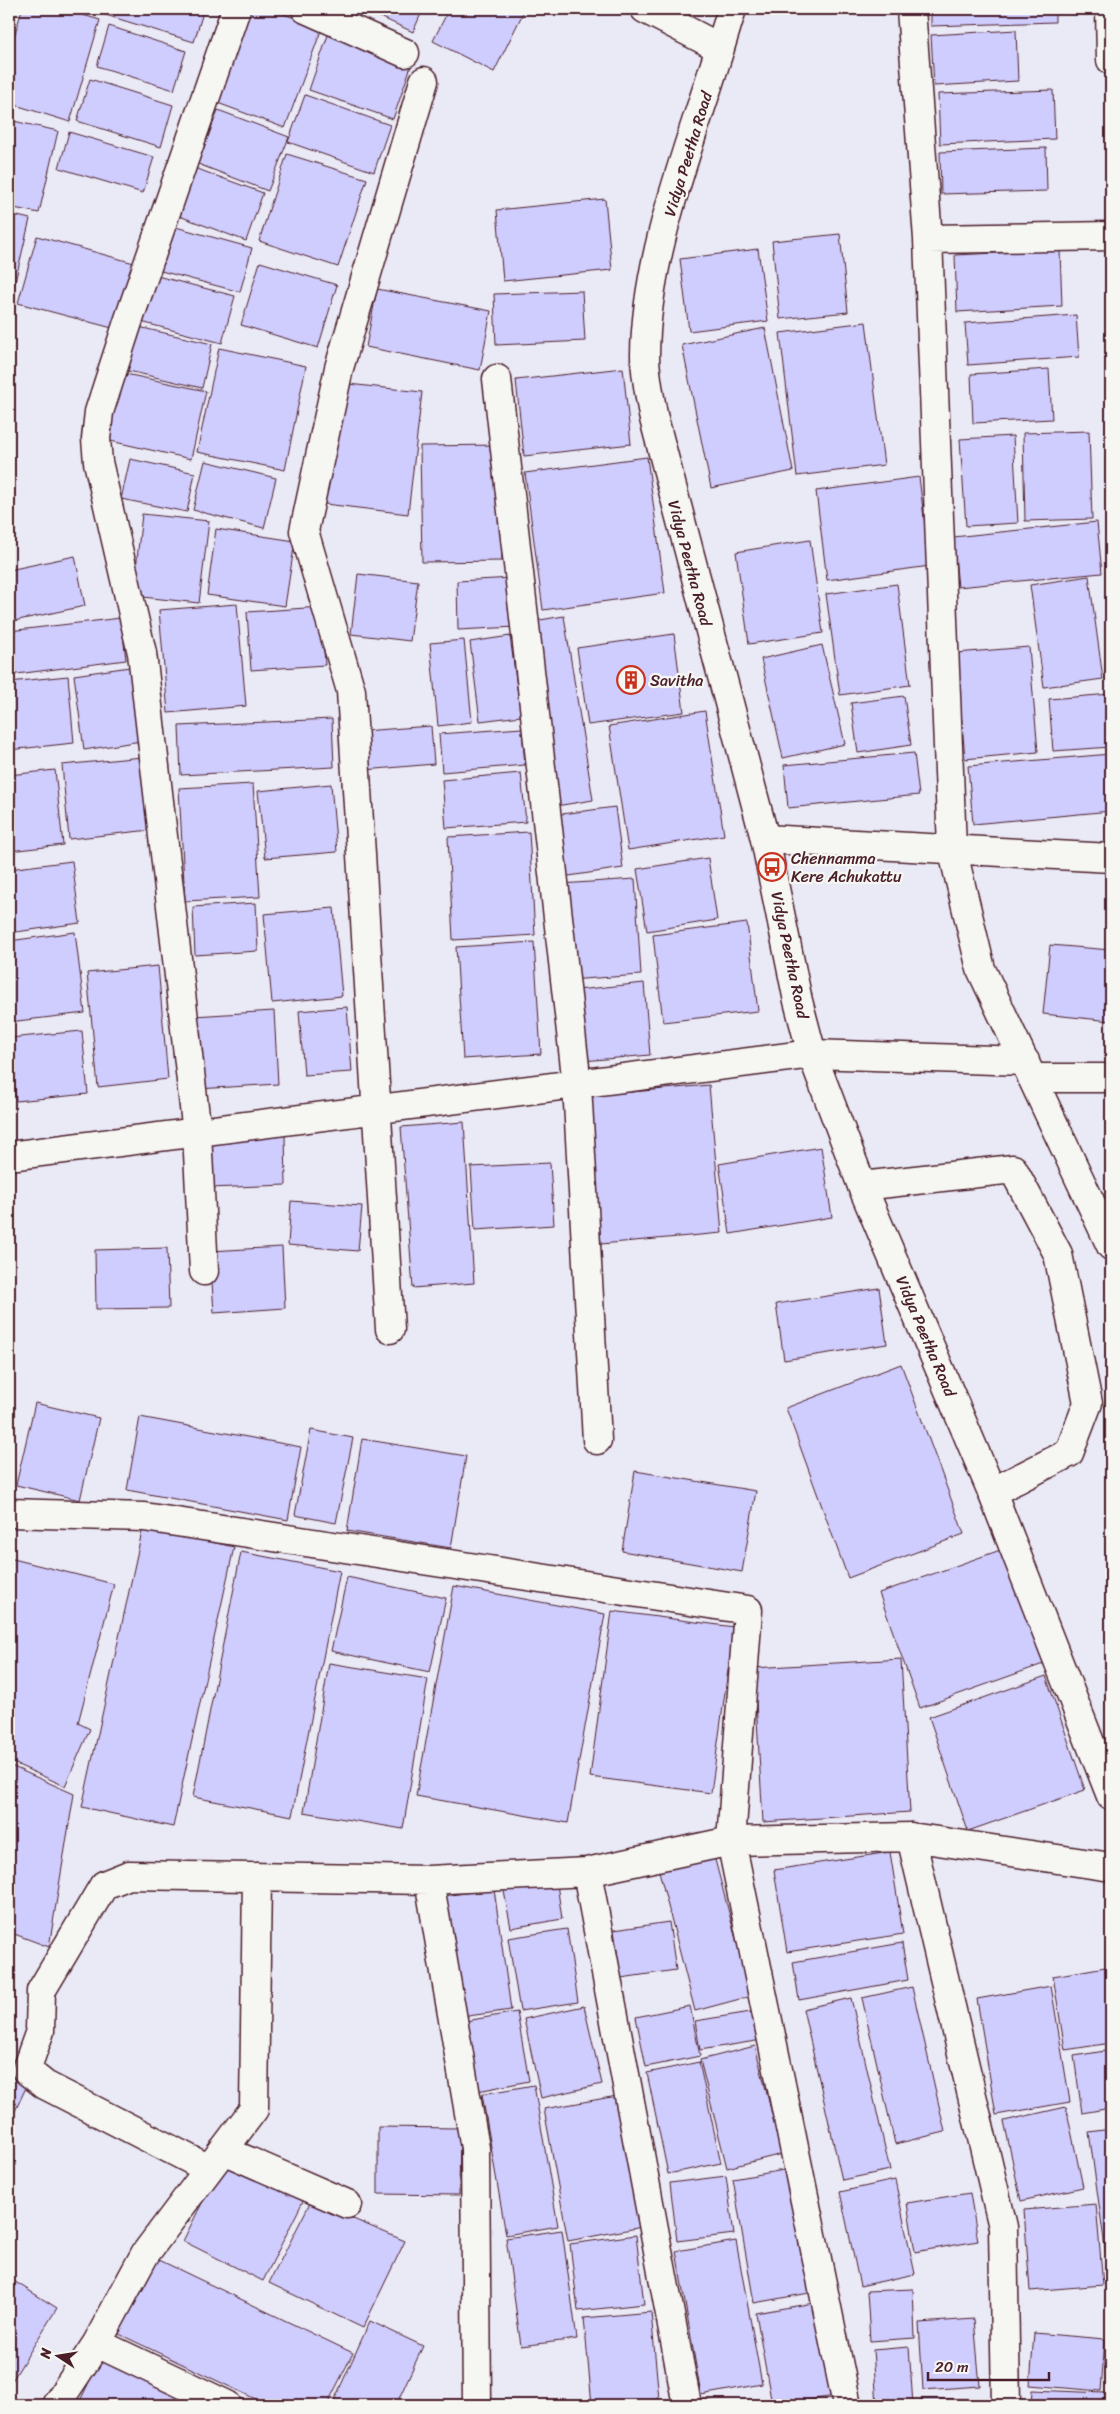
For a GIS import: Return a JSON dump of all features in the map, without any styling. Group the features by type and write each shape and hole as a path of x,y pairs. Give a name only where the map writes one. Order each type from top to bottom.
{"street":[{"path":"204,1271 197,1133 142,653 98,462 96,439 99,412 128,322 236,9"},
{"path":"306,9 405,53"},
{"path":"645,9 720,48"},
{"name":"Vidya Peetha Road","path":"732,9 661,239 648,299 645,357 653,416 765,839 798,1001 812,1054 862,1186 992,1492 1111,1796"},
{"path":"911,9 928,239 952,848 981,969 1111,1246"},
{"path":"1110,9 1111,60"},
{"path":"390,1329 375,1110 351,690 304,531 339,368 424,81"},
{"path":"928,239 1111,236"},
{"path":"497,379 577,1085 597,1440"},
{"path":"765,839 1111,858"},
{"path":"9,1156 812,1054 1111,1078"},
{"path":"862,1186 1013,1169 1058,1254 1088,1403 1069,1453 992,1492"},
{"path":"9,1513 144,1517 748,1610 731,1842 847,2405"},
{"path":"911,1837 1003,2227 1006,2405"},
{"path":"347,2204 215,2159 46,2085 26,2070 40,2031 41,1991 104,1885 129,1875 429,1880 587,1872 731,1842 911,1837 1111,1867"},
{"path":"587,1872 687,2405"},
{"path":"56,2405 97,2343 145,2254 254,2109 257,1877"},
{"path":"429,1880 475,2148 477,2405"},
{"path":"97,2343 227,2405"}],"building":[{"path":"22,9 62,9 100,20 70,122 9,103 9,55"},
{"path":"86,9 204,9 194,42"},
{"path":"250,9 270,9 322,28 285,128 215,102"},
{"path":"363,9 423,9 413,32"},
{"path":"449,9 525,9 494,72 433,41"},
{"path":"931,9 1055,9 1055,22 931,26"},
{"path":"109,26 186,51 174,90 97,66"},
{"path":"1016,30 1018,81 934,86 931,35"},
{"path":"328,35 412,63 393,119 309,90"},
{"path":"90,79 173,105 161,147 77,121"},
{"path":"1053,90 1055,139 940,144 938,94"},
{"path":"305,95 390,125 374,172 288,142"},
{"path":"218,110 289,137 268,191 198,164"},
{"path":"9,120 58,131 39,213 9,207"},
{"path":"69,132 154,157 143,193 59,168"},
{"path":"1046,148 1047,191 941,194 940,152"},
{"path":"287,154 367,179 338,267 259,241"},
{"path":"192,167 263,193 246,241 174,214"},
{"path":"605,199 612,270 503,281 497,210"},
{"path":"9,214 30,219 9,307"},
{"path":"172,226 252,248 240,292 161,271"},
{"path":"840,234 848,312 780,319 772,241"},
{"path":"37,236 134,263 116,329 18,303"},
{"path":"758,249 768,321 689,331 680,259"},
{"path":"1060,250 1062,306 957,312 955,255"},
{"path":"260,262 337,285 318,348 241,325"},
{"path":"153,275 235,296 222,343 141,322"},
{"path":"377,289 491,311 480,370 366,347"},
{"path":"582,291 585,341 496,345 494,294"},
{"path":"1076,315 1079,357 968,365 965,323"},
{"path":"866,322 884,465 797,476 780,333"},
{"path":"130,325 212,344 202,388 120,369"},
{"path":"765,328 793,471 711,488 682,345"},
{"path":"219,348 306,366 285,470 197,452"},
{"path":"623,368 631,444 524,456 516,380"},
{"path":"1049,369 1052,419 973,423 971,374"},
{"path":"121,373 206,391 191,459 106,440"},
{"path":"339,383 422,392 408,514 325,504"},
{"path":"1089,431 1092,519 1025,521 1023,433"},
{"path":"1013,436 1018,523 966,526 960,439"},
{"path":"501,445 502,561 422,562 420,446"},
{"path":"647,457 665,593 543,610 525,473"},
{"path":"130,459 195,473 187,512 121,499"},
{"path":"205,461 276,478 264,528 193,510"},
{"path":"919,477 930,566 827,580 816,491"},
{"path":"142,514 209,521 199,603 133,596"},
{"path":"1097,522 1102,573 958,587 953,537"},
{"path":"216,529 295,541 285,606 207,595"},
{"path":"810,540 823,633 749,644 736,552"},
{"path":"75,556 85,606 9,622 9,570"},
{"path":"358,574 418,581 410,641 351,634"},
{"path":"1089,576 1103,679 1044,687 1030,585"},
{"path":"514,578 516,627 458,630 457,581"},
{"path":"897,584 910,685 840,695 826,594"},
{"path":"237,604 246,706 168,713 159,610"},
{"path":"321,607 325,665 251,670 247,612"},
{"path":"564,616 593,800 556,806 528,622"},
{"path":"121,618 126,660 9,675 9,631"},
{"name":"Savitha","path":"674,634 684,712 588,725 577,648"},
{"path":"510,636 521,716 480,721 470,642"},
{"path":"464,640 472,722 438,726 430,643"},
{"path":"822,645 845,744 783,758 761,659"},
{"path":"1029,647 1038,752 965,759 956,653"},
{"path":"130,667 141,741 84,750 74,675"},
{"path":"68,676 74,743 9,750 9,682"},
{"path":"1111,694 1111,747 1053,751 1049,699"},
{"path":"904,696 911,745 858,753 851,703"},
{"path":"705,711 724,835 628,850 609,726"},
{"path":"332,719 334,767 181,775 179,726"},
{"path":"431,726 434,764 365,770 362,731"},
{"path":"522,728 525,765 442,772 439,734"},
{"path":"914,753 919,795 788,808 784,765"},
{"path":"1111,754 1111,811 973,824 968,766"},
{"path":"142,757 150,830 69,839 62,765"},
{"path":"55,770 63,845 9,851 9,775"},
{"path":"521,773 526,822 446,828 442,780"},
{"path":"253,784 260,897 185,901 179,788"},
{"path":"331,784 337,852 265,858 258,791"},
{"path":"615,807 623,868 562,877 554,815"},
{"path":"529,832 535,935 453,940 448,837"},
{"path":"708,858 717,920 647,931 637,869"},
{"path":"72,861 80,923 9,933 9,869"},
{"path":"635,879 641,975 568,980 561,884"},
{"path":"256,903 258,951 195,955 193,907"},
{"path":"334,908 342,996 272,1003 264,914"},
{"path":"747,923 758,1011 663,1022 653,935"},
{"path":"75,932 85,1013 9,1022 9,941"},
{"path":"534,942 541,1054 463,1059 456,947"},
{"path":"1050,945 1111,950 1111,1021 1043,1014"},
{"path":"158,966 168,1079 98,1087 87,973"},
{"path":"644,983 650,1055 583,1061 577,990"},
{"path":"347,1007 352,1072 304,1075 299,1011"},
{"path":"274,1011 278,1084 198,1089 194,1016"},
{"path":"82,1031 88,1094 16,1101 10,1038"},
{"path":"709,1085 722,1233 601,1244 588,1096"},
{"path":"464,1122 474,1283 413,1288 401,1127"},
{"path":"285,1134 286,1185 209,1188 208,1136"},
{"path":"821,1147 832,1217 730,1234 719,1164"},
{"path":"550,1163 554,1225 475,1230 471,1167"},
{"path":"291,1201 362,1206 358,1251 288,1245"},
{"path":"282,1247 285,1308 214,1313 210,1251"},
{"path":"167,1248 169,1308 96,1309 95,1250"},
{"path":"879,1288 887,1344 784,1360 776,1304"},
{"path":"901,1364 964,1534 848,1578 786,1408"},
{"path":"35,1403 99,1418 80,1500 16,1485"},
{"path":"140,1417 301,1447 288,1520 127,1490"},
{"path":"311,1430 353,1438 336,1523 295,1515"},
{"path":"362,1439 466,1456 451,1548 347,1531"},
{"path":"635,1471 756,1491 742,1572 622,1551"},
{"path":"143,1527 234,1547 173,1827 82,1807"},
{"path":"1006,1548 1046,1663 920,1708 879,1593"},
{"path":"241,1552 340,1571 292,1816 193,1797"},
{"path":"9,1558 114,1584 78,1723 90,1729 65,1786 9,1761"},
{"path":"347,1577 446,1598 430,1672 331,1651"},
{"path":"454,1586 605,1614 568,1823 416,1796"},
{"path":"612,1611 734,1627 711,1793 590,1777"},
{"path":"901,1659 910,1812 763,1822 754,1668"},
{"path":"329,1663 428,1679 403,1829 304,1812"},
{"path":"1046,1676 1085,1790 968,1831 929,1717"},
{"path":"9,1765 74,1794 49,1947 9,1932"},
{"path":"890,1852 903,1934 787,1952 774,1870"},
{"path":"714,1856 751,1996 695,2011 659,1871"},
{"path":"556,1877 562,1919 511,1928 503,1886"},
{"path":"494,1889 511,2010 461,2017 444,1896"},
{"path":"669,1922 676,1970 621,1978 614,1930"},
{"path":"567,1929 578,2002 520,2011 508,1938"},
{"path":"902,1943 908,1980 799,2000 793,1962"},
{"path":"1111,1966 1111,2043 1065,2050 1053,1976"},
{"path":"1051,1986 1070,2102 996,2115 977,1999"},
{"path":"912,1987 945,2132 895,2144 862,1998"},
{"path":"851,1998 890,2170 842,2180 803,2009"},
{"path":"584,2006 602,2084 541,2098 524,2019"},
{"path":"690,2006 700,2056 646,2067 636,2017"},
{"path":"757,2011 762,2040 700,2050 695,2021"},
{"path":"517,2012 529,2081 478,2091 466,2021"},
{"path":"755,2046 782,2154 727,2168 700,2060"},
{"path":"1111,2050 1111,2108 1082,2113 1074,2056"},
{"path":"699,2062 721,2163 668,2174 647,2073"},
{"path":"9,2068 30,2079 9,2124"},
{"path":"534,2085 558,2226 506,2235 482,2094"},
{"path":"617,2096 642,2227 568,2241 544,2109"},
{"path":"1066,2107 1083,2187 1021,2201 1004,2121"},
{"path":"378,2127 460,2128 459,2195 378,2194"},
{"path":"1111,2129 1111,2254 1106,2255 1089,2132"},
{"path":"224,2159 304,2199 263,2281 183,2241"},
{"path":"795,2168 815,2292 754,2303 733,2179"},
{"path":"726,2176 734,2234 677,2241 670,2183"},
{"path":"895,2180 915,2274 860,2286 840,2192"},
{"path":"970,2193 978,2241 915,2252 907,2203"},
{"path":"311,2201 405,2241 363,2328 269,2283"},
{"path":"1096,2204 1103,2285 1030,2291 1024,2210"},
{"path":"562,2230 577,2339 521,2346 506,2238"},
{"path":"636,2235 644,2304 578,2311 570,2244"},
{"path":"736,2241 762,2384 701,2395 676,2251"},
{"path":"155,2258 353,2353 327,2405 268,2405 119,2334"},
{"path":"1109,2272 1111,2272 1111,2335 1109,2335"},
{"path":"9,2278 57,2308 10,2384 9,2383"},
{"path":"913,2289 915,2338 870,2341 867,2291"},
{"path":"819,2302 836,2396 772,2405 756,2313"},
{"path":"651,2312 659,2399 592,2405 584,2318"},
{"path":"974,2319 980,2386 923,2390 919,2323"},
{"path":"370,2321 423,2346 396,2405 332,2405"},
{"path":"1034,2333 1105,2339 1101,2391 1030,2385"},
{"path":"909,2347 913,2405 877,2405 873,2350"},
{"path":"103,2353 210,2405 78,2405"},
{"path":"1032,2390 1105,2393 1104,2405 1031,2405"},
{"path":"921,2399 980,2399 980,2405 921,2405"},
{"path":"702,2400 730,2405 701,2405"}],"place":[{"name":"Savitha","path":"631,680"},
{"name":"Chennamma Kere Achukattu","path":"772,867"}]}
